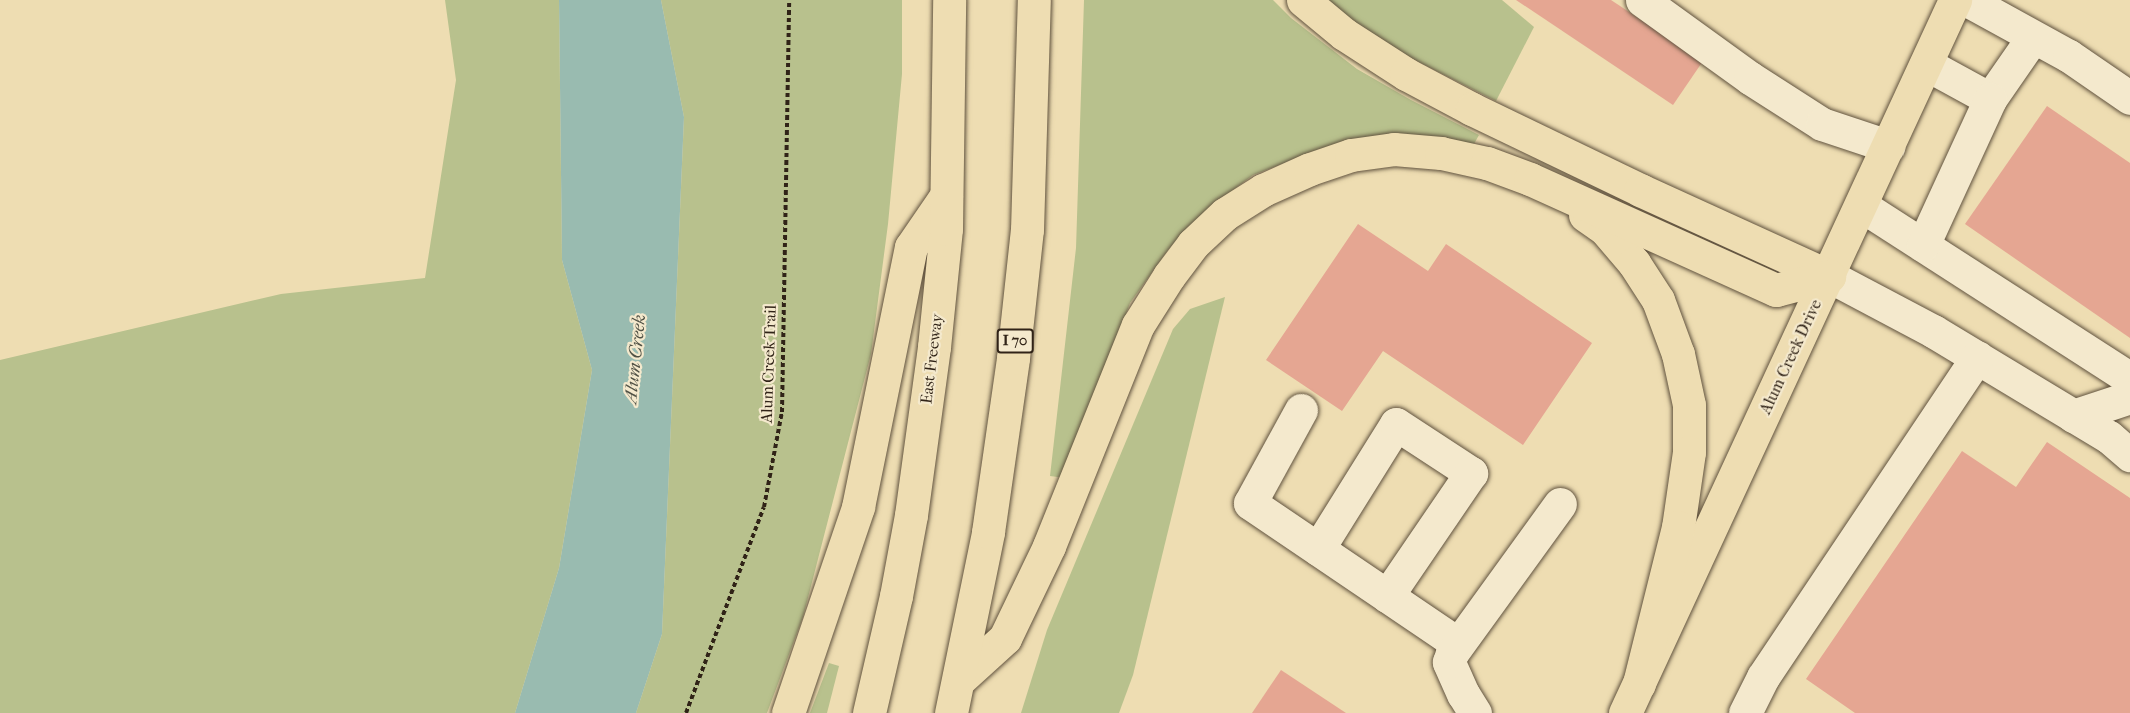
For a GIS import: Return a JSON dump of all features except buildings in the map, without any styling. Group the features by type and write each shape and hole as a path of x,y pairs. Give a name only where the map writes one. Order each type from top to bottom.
{"main road":[{"name":"East Freeway","path":"869,713 896,596 923,434 946,229 949,0"},
{"name":"I 70","path":"951,713 960,679 988,532 1013,358 1027,230 1034,0"},
{"path":"1303,0 1344,34 1406,74 1472,109 1829,276"},
{"name":"Alum Creek Drive","path":"1625,713 1862,206 1955,0"},
{"path":"960,679 1005,638 1049,546 1138,325 1169,276 1193,244 1225,214 1263,190 1310,169 1351,155 1394,149 1441,153 1487,163 1530,179 1776,290 1829,276"},
{"path":"1530,179 1605,229 1634,263 1658,300 1674,343 1689,405 1689,452 1678,527 1639,684"},
{"path":"788,713 858,507 911,247 946,196"}],"lane":[{"path":"1642,0 1750,78 1822,124 1888,146"},
{"path":"1967,0 2069,56 2130,98"},
{"path":"1923,245 1990,99 2033,37"},
{"path":"1926,64 1990,99"},
{"path":"1862,206 2130,378"},
{"path":"1829,276 1977,357 2109,437 2130,455"},
{"path":"1745,713 1763,677 1977,357"},
{"path":"2073,416 2130,397"},
{"path":"1301,410 1250,502 1458,644"},
{"path":"1318,549 1396,424 1472,473 1387,596"},
{"path":"1475,713 1463,694 1449,662 1458,644 1560,504"}],"path":[{"name":"Alum Creek Trail","path":"686,713 764,507 782,412 789,0"}],"green space":[{"path":"445,0 559,0 562,260 592,370 559,568 515,713 0,713 0,360 281,294 425,278 456,80"},
{"path":"661,0 902,0 902,74 888,224 871,354 803,617 767,713 636,713 662,634 684,117"},
{"path":"1084,0 1273,0 1291,18 1357,69 1479,135 1474,144 1313,152 1253,175 1209,208 1168,250 1130,303 1065,478 1050,476 1076,248"},
{"path":"1323,0 1502,0 1534,27 1496,101 1391,48"},
{"path":"1225,297 1133,675 1119,713 1021,713 1047,630 1173,329 1190,309"},
{"path":"829,663 839,666 827,713 810,713"}],"water":[{"name":"Alum Creek","path":"559,0 661,0 684,117 662,634 636,713 515,713 559,568 592,370 562,260"}]}
